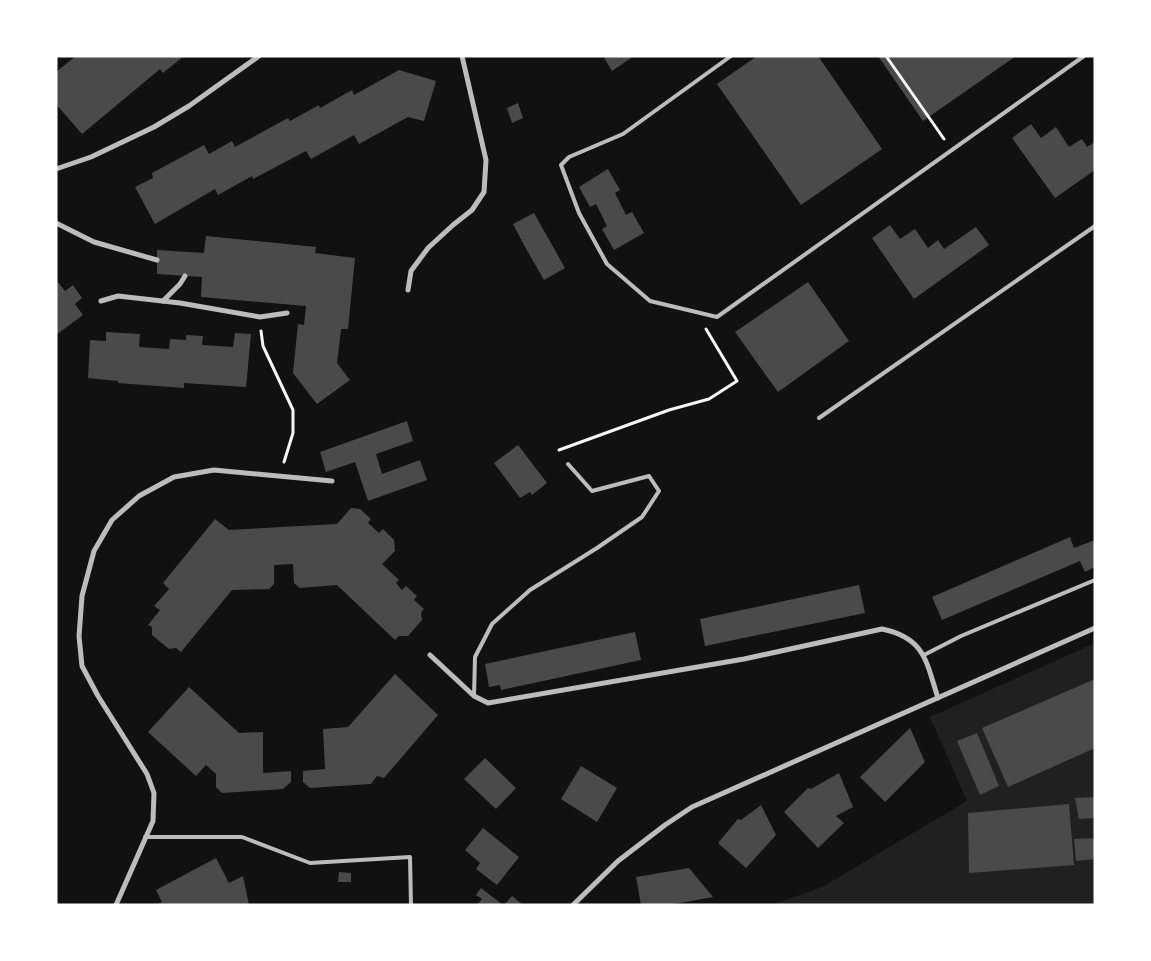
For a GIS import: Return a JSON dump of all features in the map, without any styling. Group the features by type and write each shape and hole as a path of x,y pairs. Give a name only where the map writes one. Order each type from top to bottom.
{"street":[{"path":"56,169 91,157 154,127 189,106 259,56"},
{"path":"408,290 411,271 428,248 472,210 484,192 486,160 462,56"},
{"path":"56,223 94,242 157,260"},
{"path":"163,301 186,276"},
{"path":"101,301 118,296 180,303 260,317 287,313"},
{"path":"116,905 153,821 154,793 147,774 98,696 82,666 80,636 82,596 94,551 112,520 139,496 174,478 214,470 332,481"},
{"path":"573,905 618,861 665,824 692,807 1095,628"},
{"path":"430,655 474,696 488,704 744,659 882,629 896,632 911,640 924,655 938,698"}],"lane":[{"path":"731,56 623,134 569,157 561,165 579,213 607,264 650,301 716,317 1084,56"},
{"path":"819,418 1095,226"},
{"path":"474,696 475,657 492,624 530,590 642,518 659,491 649,476 592,491 568,464"},
{"path":"924,655 961,636 1095,580"},
{"path":"145,837 242,837 310,863 410,857 411,905"}],"path":[{"path":"886,56 952,150"},
{"path":"260,317 263,346 293,410 293,433 281,477"},
{"path":"568,464 559,450 669,410 709,399 737,382 703,325 716,317"}],"shaded area":[{"path":"1095,643 1095,905 772,905 822,887 967,801 930,717"}],"building":[{"path":"76,56 184,56 163,73 160,69 82,134 56,104 56,72"},
{"path":"603,56 634,56 612,71"},
{"path":"757,56 818,56 882,149 801,205 717,84"},
{"path":"878,56 1016,56 923,121"},
{"path":"399,70 436,81 424,121 408,117 359,144 354,135 311,159 306,151 253,179 252,176 218,195 215,189 155,224 135,187 153,178 152,173 204,145 209,154 232,141 235,147 288,118 290,121 319,105 320,108 352,90 354,95"},
{"path":"518,103 523,118 512,123 507,108"},
{"path":"1031,124 1041,138 1056,127 1069,147 1082,139 1087,147 1095,142 1095,170 1055,198 1012,138"},
{"path":"608,169 620,190 615,193 626,215 632,212 644,233 614,250 602,229 607,226 596,204 590,207 579,187"},
{"path":"534,213 565,268 544,280 513,224"},
{"path":"890,225 900,239 915,229 928,248 938,240 944,249 976,227 989,245 914,299 872,238"},
{"path":"206,236 316,247 315,253 355,258 348,329 341,329 337,363 350,380 317,404 293,373 298,324 304,325 306,306 201,297 202,277 157,274 157,250 204,253"},
{"path":"56,280 65,291 73,285 82,298 75,304 83,315 56,335"},
{"path":"808,282 849,341 778,392 735,332"},
{"path":"106,332 140,334 139,347 169,349 170,339 186,340 186,335 203,336 202,345 233,347 235,333 251,334 246,387 184,383 184,388 118,383 118,381 88,378 90,340 106,341"},
{"path":"407,421 413,441 376,454 382,474 420,460 427,480 368,501 355,462 326,472 320,452"},
{"path":"518,445 547,483 532,495 530,492 520,498 494,463"},
{"path":"351,508 360,509 371,519 368,523 379,533 383,529 394,540 395,551 382,564 399,580 396,583 402,590 406,586 417,596 414,600 424,609 421,612 422,620 408,636 399,636 395,640 337,585 300,588 294,583 293,564 274,565 274,584 269,589 232,590 181,652 176,648 169,649 152,635 152,627 148,625 160,610 154,606 169,589 163,583 215,519 229,530 337,524"},
{"path":"1070,537 1074,548 1095,540 1095,567 1085,572 1080,561 942,620 932,597"},
{"path":"859,585 865,613 705,646 700,619"},
{"path":"635,632 641,660 501,690 500,685 489,687 485,664"},
{"path":"395,674 438,715 384,778 377,776 371,784 310,788 303,782 303,771 325,769 323,729 348,727"},
{"path":"1095,679 1095,748 1008,787 982,728"},
{"path":"189,687 239,733 263,732 263,773 291,771 291,782 283,789 222,793 216,787 216,774 206,765 196,776 148,732"},
{"path":"910,728 925,762 885,802 860,777"},
{"path":"977,733 999,786 980,795 957,741"},
{"path":"485,758 516,788 496,809 464,779"},
{"path":"581,766 617,788 597,822 561,799"},
{"path":"839,773 853,807 836,816 844,823 818,848 784,812 808,788 811,789"},
{"path":"1095,797 1095,818 1079,819 1075,798"},
{"path":"1069,804 1074,865 969,873 968,813"},
{"path":"761,805 776,835 746,868 718,843 738,819 741,820"},
{"path":"483,828 519,857 497,885 476,869 480,863 465,850"},
{"path":"1095,838 1095,859 1076,861 1074,839"},
{"path":"216,858 229,883 243,876 249,905 156,905 162,902 156,890"},
{"path":"689,868 713,897 669,905 641,905 636,877"},
{"path":"339,872 351,873 351,882 338,882"},
{"path":"481,888 503,905 477,905 482,899 476,895"},
{"path":"512,896 523,905 504,905"}]}
